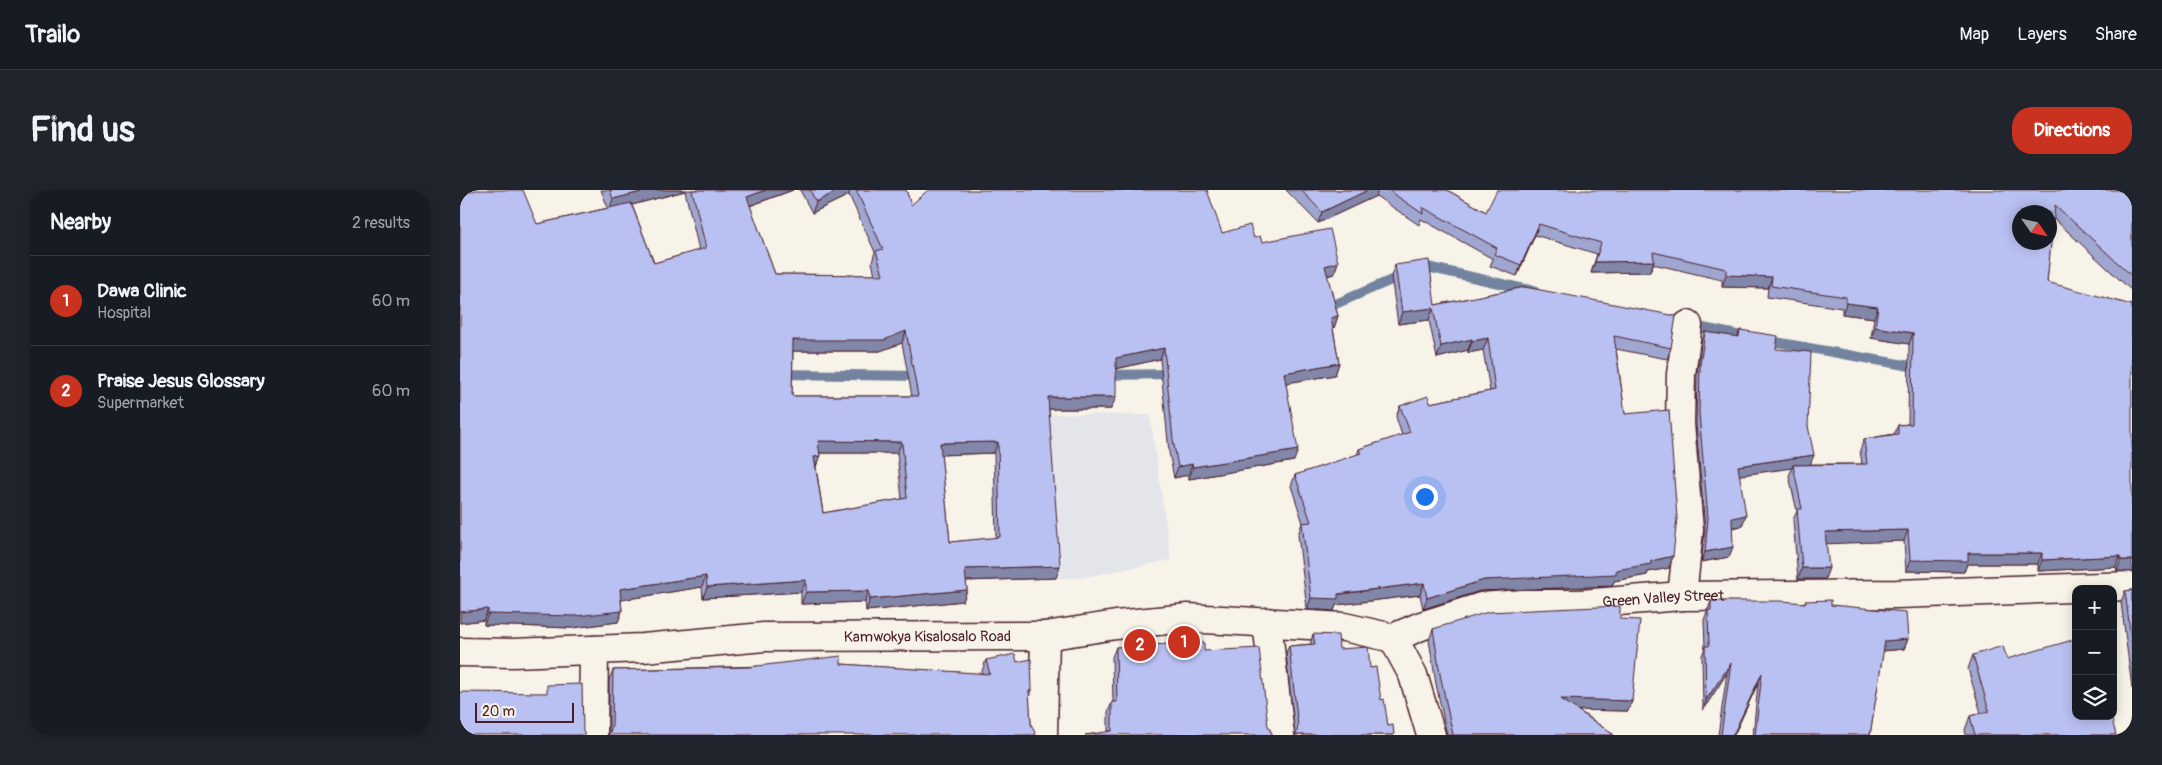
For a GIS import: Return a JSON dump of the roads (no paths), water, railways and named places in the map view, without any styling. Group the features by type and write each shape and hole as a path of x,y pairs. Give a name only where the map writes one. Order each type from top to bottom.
{"street":[{"path":"1682,596 1689,530 1680,424 1681,374 1688,325"},
{"name":"Green Valley Street","path":"1393,638 1421,626 1481,607 1522,604 1580,604 1682,596 1897,594 2132,586"},
{"name":"Kamwokya Kisalosalo Road","path":"460,652 513,653 594,650 764,637 1045,636 1116,625 1188,618 1344,627 1393,638"},
{"path":"1267,622 1280,735"},
{"path":"1043,735 1045,636"},
{"path":"1393,638 1413,675 1431,735"},
{"path":"593,735 594,650"}],"waterway":[{"path":"1419,268 1423,266 1534,291"},
{"path":"1324,309 1403,275"},
{"path":"1689,325 1751,338"},
{"path":"1765,340 1921,368"},
{"path":"780,374 921,376"},
{"path":"1103,375 1173,374"}],"place":[{"name":"Dawa Clinic","path":"1184,642"},
{"name":"Praise Jesus Glossary","path":"1140,645"}]}
